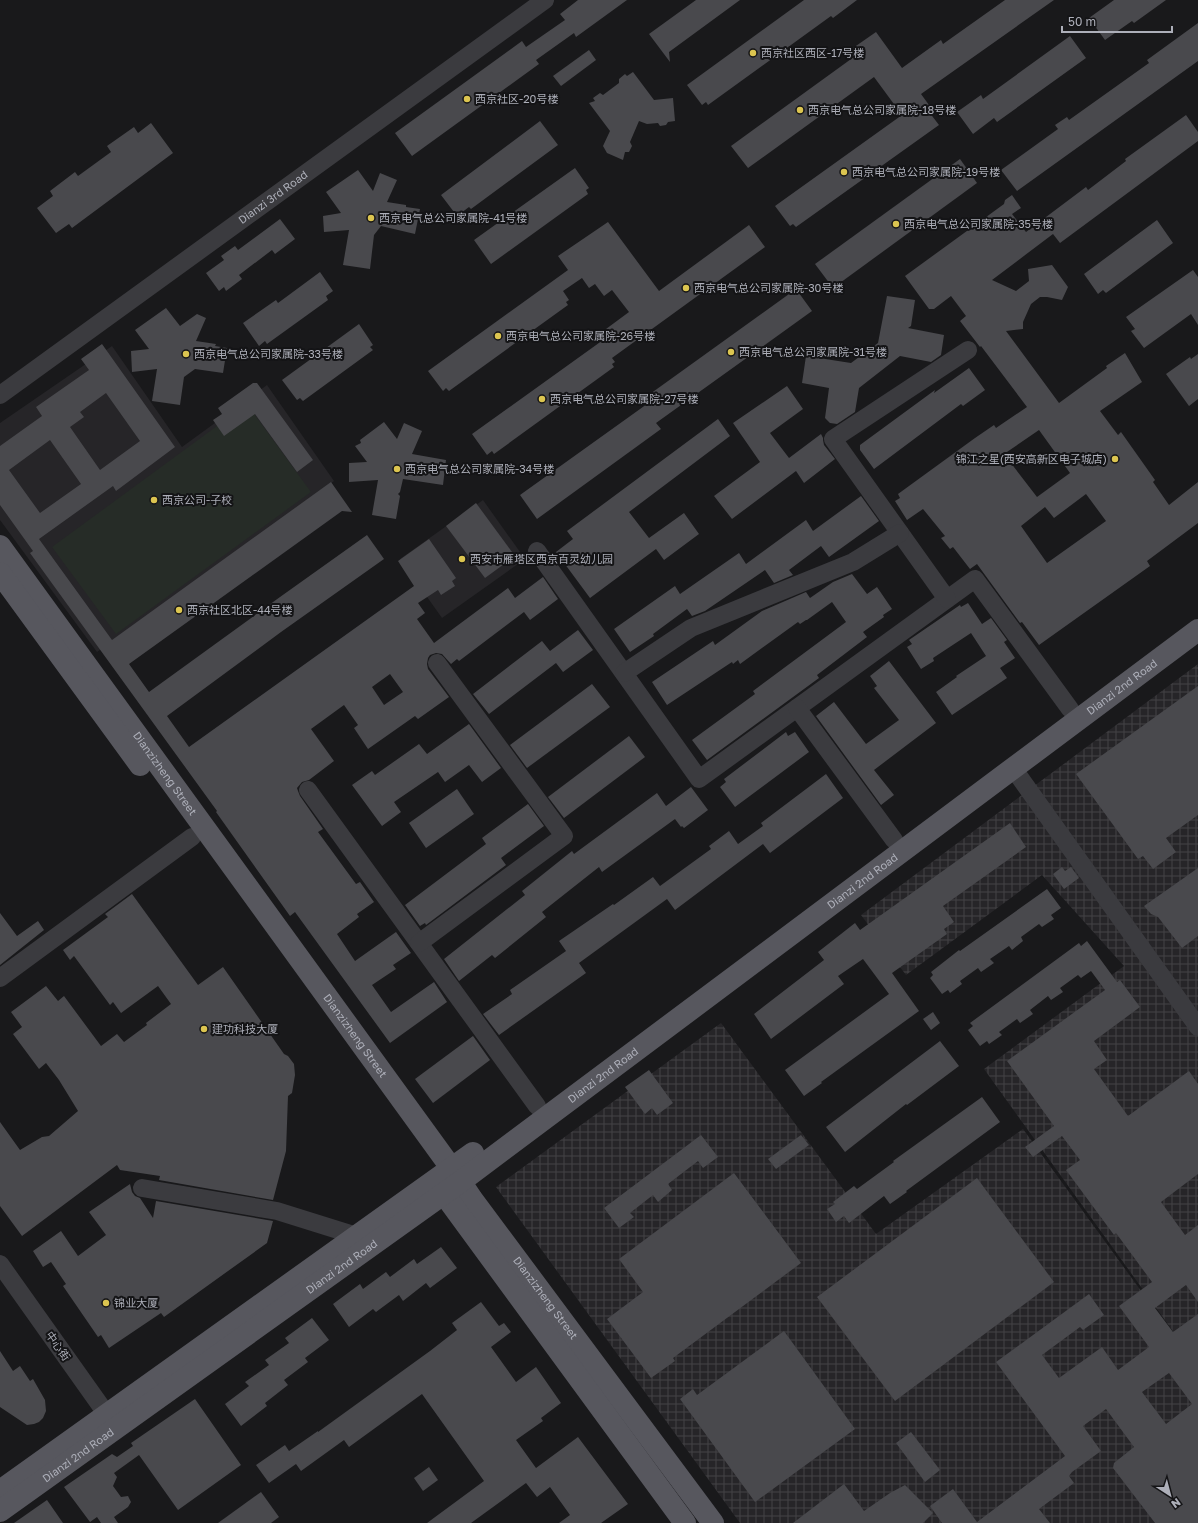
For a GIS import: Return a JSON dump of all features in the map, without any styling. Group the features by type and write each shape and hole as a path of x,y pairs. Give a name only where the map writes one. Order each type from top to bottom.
{"main road":[{"name":"Dianzizheng Street","path":"0,546 449,1180 685,1523"},
{"name":"Dianzizheng Street","path":"0,573 192,837 449,1180 713,1523"},
{"name":"Dianzi 2nd Road","path":"0,1511 112,1422 357,1236 449,1180 537,1106 1198,614"},
{"name":"Dianzi 2nd Road","path":"0,1491 112,1422 449,1180 1198,631"}],"street":[{"name":"Dianzi 3rd Road","path":"0,395 546,0"},
{"path":"947,599 833,439 968,350"},
{"path":"624,673 691,628 853,562 900,533"},
{"path":"537,551 699,779 975,579 1070,709"},
{"path":"419,943 564,836 437,663"},
{"path":"797,708 894,840"},
{"path":"1013,768 1198,1027"},
{"path":"308,790 537,1106"},
{"path":"0,978 192,837"},
{"path":"142,1188 277,1211 357,1236"},
{"name":"中心街","path":"0,1264 112,1422"}],"shaded area":[{"name":"西京公司-子校","path":"112,346 182,447 267,385 334,481 97,652 0,520 0,423"},
{"path":"247,404 311,492 116,634 52,547"},
{"name":"西安市雁塔区西京百灵幼儿园","path":"483,500 525,559 442,618 400,559"},
{"path":"1198,664 1198,1366 984,1069 1124,966 1042,875 906,975 861,915"},
{"path":"721,1023 876,1234 1023,1129 1198,1369 1198,1523 740,1523 496,1187"}],"building":[{"name":"西京社区-20号楼","path":"578,0 627,0 576,37 574,33 536,60 539,64 412,156 395,133 522,41 526,47 565,20 560,14"},
{"path":"696,0 740,0 669,52 670,62 649,34"},
{"name":"西京社区西区-17号楼","path":"804,0 857,0 833,18 831,16 708,105 706,102 702,105 687,85"},
{"path":"1005,0 1054,0 921,94 929,105 926,108 939,125 796,227 793,224 790,226 775,206 902,115 874,77 748,168 731,146 858,54 853,48 876,32 902,68 941,40 943,44"},
{"path":"1114,0 1166,0 1134,23 1132,21 1105,40 1089,18"},
{"path":"1198,23 1198,61 1017,191 1001,170 1058,129 1055,125 1067,117 1069,120 1149,63 1147,60"},
{"path":"1070,36 1086,58 997,122 994,118 973,134 957,112 981,95 983,99"},
{"path":"589,50 596,60 561,86 553,76"},
{"path":"633,72 654,100 673,98 675,121 668,122 666,125 660,126 658,123 647,124 639,121 630,142 632,146 629,152 625,152 623,160 607,153 603,146 610,131 589,103 595,101 593,98 600,93 603,95 619,83 619,79 625,74 627,76"},
{"path":"1186,115 1198,132 1198,141 1060,243 1053,234 992,280 1016,291 1029,281 1028,269 1052,265 1068,287 1062,300 1040,297 1031,304 1023,322 1023,329 1006,331 1059,403 1125,353 1142,382 1100,411 1118,435 1121,432 1155,480 1153,482 1169,505 1198,482 1198,523 1147,561 1150,566 1039,645 1022,622 1020,623 977,564 970,569 953,547 950,549 941,538 945,536 923,509 907,520 895,501 900,498 898,494 975,438 994,425 996,428 1027,407 981,346 980,347 960,321 966,316 951,296 934,309 929,309 905,276 1004,204 1005,200 1012,195 1021,208 1012,214 1026,232 1086,187 1088,190 1126,161 1125,159","holes":["1039,430 1070,473 1037,497 1004,454","1086,494 1106,521 1047,563 1021,526 1045,507 1054,518"]},
{"path":"540,121 558,145 471,209 469,207 457,216 441,195"},
{"path":"151,123 173,153 72,228 69,224 56,233 37,208 53,196 50,191 75,172 78,176 111,152 107,146 134,127 138,133"},
{"name":"西京电气总公司家属院-35号楼","path":"960,159 977,183 833,288 815,264"},
{"path":"575,168 589,188 586,190 588,194 491,264 474,240"},
{"name":"西京电气总公司家属院-41号楼","path":"358,170 373,191 380,173 397,180 387,202 420,209 415,234 381,226 374,235 370,269 343,265 349,230 324,232 323,216 341,213 326,192"},
{"path":"280,219 295,239 275,254 272,250 239,275 242,279 226,291 224,287 219,291 206,273 224,260 221,256 235,246 238,250"},
{"path":"1157,220 1173,243 1106,293 1103,290 1098,294 1084,274"},
{"path":"608,222 659,291 749,225 765,247 612,358 615,362 612,364 614,367 494,454 492,451 487,455 472,434 610,335 606,329 629,312 612,290 604,296 595,284 589,288 582,278 563,291 569,300 566,302 568,305 449,391 446,388 443,391 428,371 568,270 558,256"},
{"path":"1193,270 1198,277 1198,325 1191,314 1144,348 1131,331 1135,329 1126,317"},
{"path":"320,272 333,291 326,296 328,300 267,344 265,341 259,346 243,323 276,300 278,303"},
{"path":"796,289 812,311 656,423 661,429 537,519 520,495 654,399 650,394"},
{"path":"887,296 915,300 911,326 908,328 944,335 941,355 931,362 900,356 859,388 855,412 837,424 830,423 825,418 829,388 802,383 806,356 851,363 878,343"},
{"name":"西京电气总公司家属院-33号楼","path":"166,308 180,326 197,314 206,318 196,341 216,344 215,346 227,348 223,373 195,369 184,377 180,405 152,401 157,369 132,372 131,351 149,349 135,330"},
{"path":"359,324 373,345 370,347 373,350 303,401 300,398 297,400 282,380"},
{"path":"102,344 175,447 116,491 113,486 39,539 112,640 331,482 352,512 342,511 129,664 149,692 367,535 384,559 281,632 167,716 189,747 414,586 398,561 429,539 456,578 452,581 455,586 441,595 438,590 418,603 425,613 417,619 434,643 508,588 515,598 543,577 558,599 530,620 524,612 459,661 457,659 451,664 442,654 436,653 430,655 427,664 428,669 449,697 418,719 415,716 368,749 354,728 358,725 344,705 311,729 334,761 309,780 302,782 297,788 298,791 323,829 318,832 356,884 360,882 374,902 357,914 359,917 337,934 355,961 396,932 411,953 393,965 396,969 372,985 391,1012 434,982 447,1002 390,1043 295,912 290,916 216,812 217,811 30,553 33,551 0,505 0,446 42,416 36,407 89,370 81,359","holes":["106,393 140,441 100,470 70,427 84,417 80,412","50,440 81,484 40,513 9,470","390,674 403,692 384,705 372,687"]},
{"path":"1198,354 1198,399 1189,406 1166,374 1190,357 1191,359"},
{"path":"969,368 985,390 963,406 961,404 874,469 860,450 860,445 935,390 934,393"},
{"path":"253,383 257,383 313,460 297,472 255,414 224,436 213,420 222,414 218,408"},
{"path":"787,386 803,409 770,433 789,458 821,434 824,445 835,459 804,483 796,471 732,519 714,496 760,462 733,423"},
{"path":"718,419 730,436 629,512 649,538 684,513 699,534 664,560 656,549 590,598 556,552 573,539 567,531"},
{"name":"西京电气总公司家属院-34号楼","path":"384,422 397,439 404,423 422,431 412,454 446,460 443,485 403,479 400,492 398,494 400,496 396,519 372,515 378,480 349,482 349,463 367,462 355,446 361,443 360,440"},
{"path":"861,496 879,521 829,557 821,546 789,570 793,575 774,583 765,570 705,611 692,616 687,609 653,634 654,636 630,652 614,629 675,586 680,594 739,553 746,564 806,520 813,531"},
{"path":"476,503 515,556 485,578 446,526"},
{"path":"852,574 867,594 877,587 892,609 883,615 884,617 863,632 867,637 817,675 819,678 707,760 692,740 755,694 753,691 846,622 832,602 807,620 800,624 798,622 740,664 738,660 733,664 732,662 667,705 652,682 713,641 715,645 762,611 806,592 810,598 833,582"},
{"path":"968,603 982,624 991,618 1007,640 1004,642 1015,658 1000,668 1007,678 952,715 936,692 957,677 956,676 986,656 971,633 933,658 934,661 921,669 907,647 912,644 909,640 960,605 961,607"},
{"path":"578,630 593,650 563,672 556,663 489,714 473,694 542,641 550,651"},
{"path":"889,661 936,723 874,770 894,795 881,805 816,716 834,702 866,744 899,720 874,688 877,686 870,676"},
{"path":"592,684 610,707 527,768 510,745"},
{"path":"1198,686 1198,815 1166,838 1176,852 1153,869 1143,856 1138,859 1076,774"},
{"path":"469,724 501,768 482,782 469,765 445,782 438,772 394,802 401,812 382,826 352,785 372,771 375,775 419,744 427,754"},
{"path":"786,732 788,736 795,732 809,752 735,807 720,787 726,782 724,779"},
{"path":"629,736 645,757 564,818 548,797"},
{"path":"826,774 843,798 770,853 763,844 675,910 667,899 579,963 586,973 499,1035 483,1014 512,994 510,990 566,951 559,941 653,877 660,886 711,849 709,846 729,831 738,844 763,826 761,823"},
{"path":"691,787 708,810 684,828 682,826 681,827 675,819 602,872 599,867 542,912 546,917 495,958 492,955 459,981 444,959 525,895 522,891 572,851 574,854 657,793 666,806"},
{"path":"457,789 474,814 426,848 409,823"},
{"path":"528,804 544,826 501,858 506,865 426,925 425,923 420,926 405,905 486,844 482,838"},
{"path":"1010,823 1026,847 943,906 954,922 944,929 947,934 892,973 919,1011 804,1096 785,1070 889,994 863,959 838,976 844,984 771,1039 754,1014 824,960 818,952 855,923 860,930"},
{"path":"1062,867 1065,871 1071,867 1079,878 1064,889 1053,874"},
{"path":"1198,868 1198,936 1182,948 1158,917 1151,914 1144,906"},
{"path":"1047,889 1061,908 1051,915 1054,919 1042,927 1039,924 1021,937 1023,941 1012,950 1009,946 990,959 994,963 981,972 978,968 960,981 962,984 950,993 948,990 942,994 930,978 933,975 931,972 959,950 960,951"},
{"path":"132,894 198,985 223,967 284,1054 288,1056 294,1064 295,1075 292,1093 288,1096 286,1151 273,1200 159,1180 160,1176 120,1170 117,1165 22,1236 0,1206 0,1122 20,1150 42,1137 49,1136 78,1111 59,1080 46,1063 39,1069 13,1034 22,1027 11,1012 46,986 58,1001 64,996 101,1046 117,1034 124,1042 147,1025 146,1023 171,1004 158,986 121,1013 113,1002 110,1005 74,956 70,960 63,950 108,917 105,914"},
{"path":"0,913 17,936 38,921 44,930 0,965"},
{"path":"1087,941 1117,982 1120,980 1140,1007 1094,1041 1107,1060 1094,1069 1128,1116 1189,1071 1198,1084 1198,1174 1161,1202 1185,1235 1198,1225 1198,1302 1186,1285 1155,1308 1173,1332 1198,1314 1198,1523 1155,1523 1113,1468 1114,1463 1134,1447 1106,1409 1083,1426 1101,1451 1072,1472 1069,1476 1074,1483 1039,1509 1050,1523 942,1523 930,1506 953,1489 977,1522 1065,1456 996,1362 1089,1294 1104,1315 1083,1330 1080,1327 1042,1355 1059,1378 1102,1347 1118,1370 1149,1347 1119,1306 1152,1282 1116,1233 1114,1235 1066,1170 1080,1160 1062,1136 1033,1157 1025,1147 1054,1126 1007,1061 1105,990 1091,971 1081,978 1078,975 1060,988 1063,992 1051,1000 1048,996 1030,1010 1033,1014 1020,1023 1017,1019 999,1032 1002,1035 989,1044 987,1041 980,1046 968,1030 973,1026 970,1023 1079,943 1081,946","holes":["1169,1373 1192,1404 1166,1424 1142,1392"]},
{"path":"933,1012 940,1023 931,1030 923,1019"},
{"path":"473,1036 490,1060 433,1103 415,1079"},
{"path":"940,1041 959,1066 907,1105 906,1104 845,1152 826,1127"},
{"path":"649,1070 673,1103 657,1115 652,1108 645,1114 625,1087"},
{"path":"982,1097 1000,1122 890,1204 884,1196 849,1223 844,1216 836,1222 827,1209 835,1204 833,1202 854,1186 857,1189 894,1162 893,1161"},
{"path":"701,1135 718,1157 703,1168 698,1161 668,1184 672,1190 658,1202 653,1195 630,1213 634,1217 619,1228 604,1208"},
{"path":"801,1135 809,1145 776,1169 768,1159"},
{"path":"734,1173 801,1263 673,1358 675,1361 651,1378 607,1319 643,1292 619,1259"},
{"path":"977,1178 1054,1282 895,1401 817,1297"},
{"path":"130,1184 132,1192 135,1196 140,1198 153,1218 156,1201 273,1221 267,1243 164,1317 161,1313 109,1348 101,1335 98,1337 63,1286 66,1284 51,1262 43,1267 33,1251 61,1231 78,1256 106,1235 89,1212"},
{"path":"441,1247 457,1268 430,1288 426,1283 403,1301 399,1295 376,1312 373,1309 349,1327 333,1304 360,1284 363,1289 386,1272 390,1277 414,1259 417,1264"},
{"path":"481,1302 499,1326 504,1323 511,1332 491,1347 516,1382 536,1367 561,1403 541,1418 543,1421 516,1440 536,1468 578,1437 628,1504 601,1523 559,1523 570,1515 550,1487 537,1497 526,1483 471,1523 427,1523 484,1481 422,1394 349,1447 344,1440 301,1471 296,1464 269,1483 256,1465 285,1445 289,1451 318,1432 430,1351 457,1330 452,1323"},
{"path":"312,1318 329,1340 305,1358 308,1362 284,1380 288,1385 265,1403 267,1406 241,1426 225,1404 249,1386 245,1382 269,1365 265,1360 289,1343 285,1338"},
{"path":"784,1331 855,1429 755,1502 680,1399 693,1389 697,1395"},
{"path":"0,1351 13,1371 20,1366 30,1381 33,1379 45,1400 46,1411 43,1418 39,1422 27,1425 0,1407"},
{"path":"195,1399 241,1465 178,1510 139,1455 114,1473 117,1477 113,1486 121,1497 128,1496 131,1502 128,1507 114,1517 118,1523 101,1523 97,1517 90,1522 64,1487 112,1454 117,1457 133,1446 131,1443"},
{"path":"911,1432 940,1470 925,1482 896,1443"},
{"path":"429,1467 438,1480 423,1491 414,1478"},
{"path":"844,1484 864,1511 890,1493 905,1485 933,1513 923,1523 793,1523"},
{"path":"261,1492 279,1517 271,1523 218,1523"},
{"path":"47,1500 63,1523 14,1523"}],"place":[{"name":"西京社区西区-17号楼","path":"753,53"},
{"name":"西京社区-20号楼","path":"467,99"},
{"name":"西京电气总公司家属院-18号楼","path":"800,110"},
{"name":"西京电气总公司家属院-19号楼","path":"844,172"},
{"name":"西京电气总公司家属院-41号楼","path":"371,218"},
{"name":"西京电气总公司家属院-35号楼","path":"896,224"},
{"name":"西京电气总公司家属院-30号楼","path":"686,288"},
{"name":"西京电气总公司家属院-26号楼","path":"498,336"},
{"name":"西京电气总公司家属院-31号楼","path":"731,352"},
{"name":"西京电气总公司家属院-33号楼","path":"186,354"},
{"name":"西京电气总公司家属院-27号楼","path":"542,399"},
{"name":"锦江之星(西安高新区电子城店)","path":"1115,459"},
{"name":"西京电气总公司家属院-34号楼","path":"397,469"},
{"name":"西京公司-子校","path":"154,500"},
{"name":"西安市雁塔区西京百灵幼儿园","path":"462,559"},
{"name":"西京社区北区-44号楼","path":"179,610"},
{"name":"建功科技大厦","path":"204,1029"},
{"name":"锦业大厦","path":"106,1303"}]}
